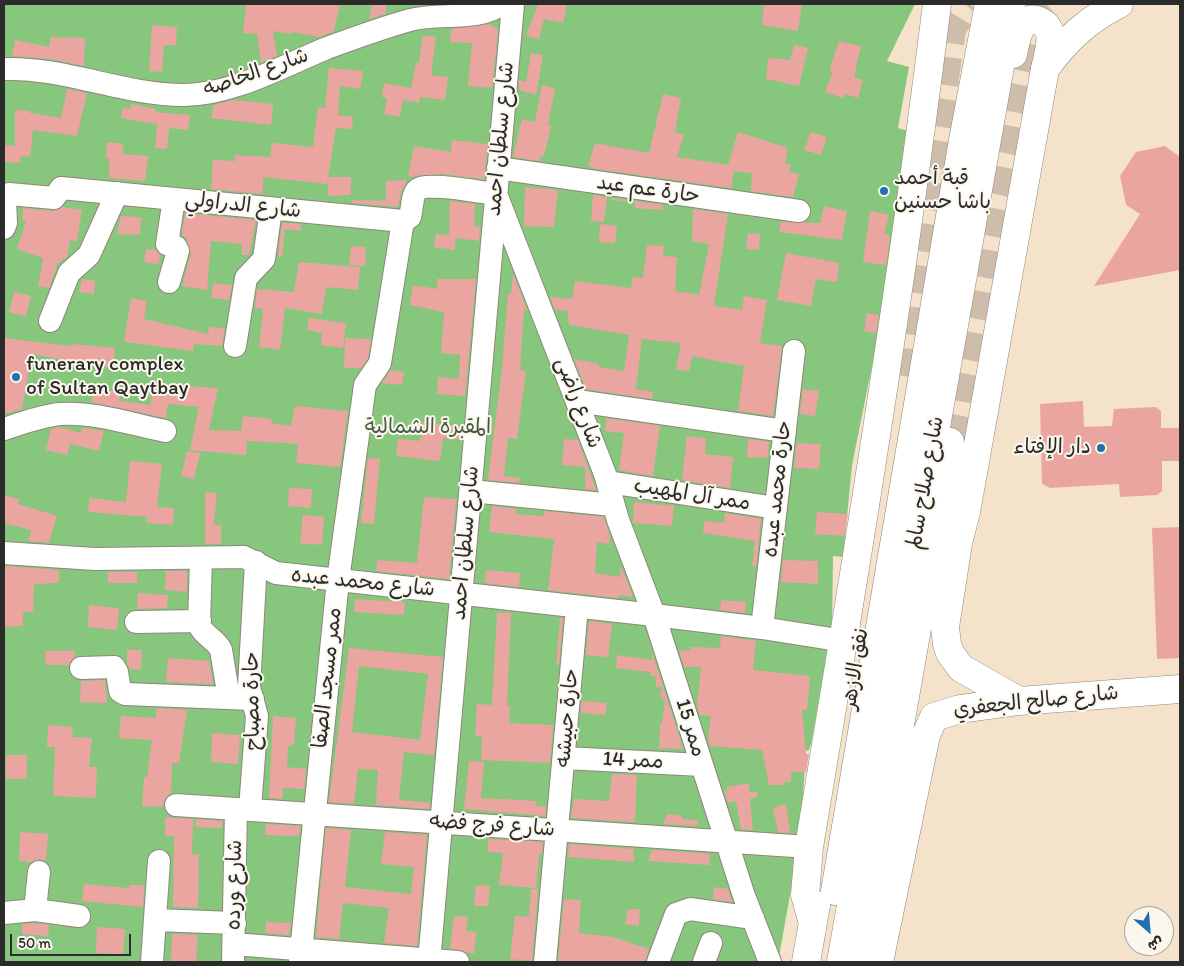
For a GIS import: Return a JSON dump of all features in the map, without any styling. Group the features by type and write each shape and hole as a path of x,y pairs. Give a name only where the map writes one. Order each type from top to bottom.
{"main road":[{"path":"813,924 805,895 809,847 844,641 903,260 937,4"},
{"name":"شارع صلاح سالم","path":"823,962 961,150 989,4"},
{"name":"شارع صلاح سالم","path":"841,962 1011,4"},
{"path":"1045,69 1074,33 1089,21 1119,4"},
{"path":"988,138 999,121 1004,107 1018,32 1023,23 1028,20 1040,21 1045,24 1050,34 1045,69 988,378 966,512 955,558 945,627 947,644 956,664 981,681 1019,701"},
{"name":"نفق الازهر","path":"806,962 903,376"},
{"path":"858,962 950,442"},
{"name":"شارع صالح الجعفري","path":"879,962 926,735 932,720 943,713 960,709 1019,701 1180,689"}],"street":[{"name":"شارع الخاصه","path":"4,69 40,70 146,92 187,95 204,93 257,77 342,43 410,20 443,14 476,15 486,13 502,4"},
{"name":"شارع سلطان احمد","path":"429,961 513,4"},
{"name":"حارة عم عيد","path":"498,168 798,211"},
{"path":"403,221 410,217 416,192 420,188 431,186 496,194"},
{"name":"شارع الدراولي","path":"4,228 6,223 5,199 9,194 54,198 61,188 403,221"},
{"path":"50,321 69,273 90,255 117,193"},
{"name":"شارع راضى","path":"496,194 608,482 613,505 654,615"},
{"path":"170,282 178,251 176,247 167,244 174,199"},
{"path":"234,346 246,278 264,259 271,208"},
{"name":"ممر مسجد الصفا","path":"301,956 338,580 365,385 380,363 403,221"},
{"name":"حارة محمد عبده","path":"762,628 794,351"},
{"path":"577,401 785,431"},
{"path":"4,430 32,419 60,414 96,416 165,432"},
{"name":"ممر آل المهيب","path":"608,482 776,508"},
{"path":"470,491 613,505"},
{"name":"شارع محمد عبده","path":"4,553 94,559 244,557 276,573 654,615 762,628 844,641"},
{"path":"200,558 200,621 202,630 217,643 220,650 229,698"},
{"name":"حارة مصباح","path":"243,809 257,716 254,699 249,688 256,562"},
{"name":"حارة حبيشه","path":"545,962 577,607"},
{"name":"ممر 15","path":"654,615 726,841 770,962"},
{"path":"136,622 200,621"},
{"path":"81,668 114,667 117,672 120,691 125,694 254,699"},
{"name":"ممر 14","path":"564,758 702,765"},
{"name":"شارع فرج فضه","path":"176,805 809,847"},
{"name":"شارع ورده","path":"234,943 243,809"},
{"path":"152,962 159,860"},
{"path":"35,910 40,872"},
{"path":"658,962 676,914 680,911 690,909 753,918"},
{"path":"4,913 35,910 79,916"},
{"path":"155,920 234,943 301,956 458,962"}],"green space":[{"name":"المقبرة الشمالية","path":"4,4 915,4 887,61 909,67 898,128 908,131 874,356 852,465 843,557 833,556 832,626 811,744 809,750 806,751 800,839 778,962 4,962"}],"building":[{"path":"246,4 340,4 334,31 318,37 293,32 292,34 273,31 277,56 261,62 257,34 243,33"},
{"path":"372,4 387,4 385,14 369,19"},
{"path":"538,4 567,4 563,23 544,19 539,39 526,36"},
{"path":"764,4 802,4 798,31 762,25"},
{"path":"490,24 498,30 492,88 468,86 472,43 450,42 451,29"},
{"path":"152,25 177,27 176,45 164,45 162,72 149,71"},
{"path":"423,35 436,37 431,75 448,77 445,100 420,97 419,103 403,100 400,117 384,114 387,98 382,97 384,83 411,88 416,63 419,63"},
{"path":"51,37 85,38 84,66 51,59 12,56 15,40 49,47"},
{"path":"839,41 861,46 854,77 863,80 858,98 845,94 843,98 825,92 833,72 829,71"},
{"path":"794,45 808,48 799,86 766,79 768,58 790,60"},
{"path":"531,53 543,55 536,95 519,90 519,80 526,82"},
{"path":"329,68 363,71 360,89 340,86 338,115 353,117 352,129 336,128 328,177 351,177 351,195 328,196 328,178 327,184 263,177 263,194 211,189 213,160 235,161 235,155 270,157 272,143 313,147 318,107 325,108"},
{"path":"542,85 555,88 548,125 551,126 544,156 541,155 540,161 513,157 522,119 535,122"},
{"path":"67,89 87,93 77,136 33,130 30,157 21,156 20,163 4,162 4,145 15,146 15,110 30,111 30,113 61,118"},
{"path":"663,94 681,98 675,132 684,135 677,157 728,165 738,132 788,148 785,163 791,165 789,172 799,174 793,197 751,191 752,173 734,171 731,188 596,169 588,166 595,143 649,153"},
{"path":"233,100 273,104 271,125 211,118 214,105"},
{"path":"131,104 156,109 155,112 190,115 188,130 169,128 167,149 155,148 157,124 121,118 123,108 130,109"},
{"path":"811,132 827,137 821,155 804,150"},
{"path":"452,140 488,144 484,179 442,174 408,177 414,146 451,152"},
{"path":"107,142 124,144 122,154 148,156 145,181 109,178 109,159 106,158"},
{"path":"1165,146 1180,157 1180,270 1094,286 1140,214 1126,205 1120,176 1136,152"},
{"path":"407,180 401,192 398,207 352,203 352,200 386,201 386,181"},
{"path":"525,187 558,190 554,227 524,226"},
{"path":"593,195 607,197 604,222 591,221"},
{"path":"612,198 663,205 663,210 635,208 635,202 612,200"},
{"path":"450,201 475,204 474,226 480,227 479,241 456,238 454,250 434,247 436,234 449,235"},
{"path":"824,206 847,211 842,240 779,232 781,222 820,223"},
{"path":"63,207 82,210 77,241 70,240 67,257 58,263 49,288 38,286 43,258 17,249 26,221 22,220 23,208 53,211"},
{"path":"693,209 728,214 714,306 742,310 744,296 767,300 760,343 782,346 773,416 738,411 744,366 692,356 689,371 676,369 681,343 642,339 636,389 653,392 652,399 586,389 574,359 599,364 599,367 624,371 629,335 569,325 567,311 555,310 550,297 572,299 575,281 631,288 633,277 643,278 647,245 664,246 663,256 677,257 675,291 699,295 709,244 692,241"},
{"path":"870,211 889,215 884,234 890,235 886,265 863,262"},
{"path":"185,213 256,220 249,255 242,255 242,244 211,241 207,290 182,286 191,254 187,239 182,235"},
{"path":"121,216 141,217 140,235 117,234"},
{"path":"282,223 301,224 301,231 285,229 282,257 278,256"},
{"path":"600,224 617,226 615,243 599,242"},
{"path":"748,233 760,234 759,250 746,249"},
{"path":"351,246 366,247 365,266 349,265"},
{"path":"146,249 156,250 160,255 159,264 144,262"},
{"path":"786,253 839,263 837,282 816,279 811,306 777,300"},
{"path":"299,262 360,267 358,290 326,287 322,314 285,308 280,350 259,347 263,308 255,308 257,289 294,292"},
{"path":"513,273 527,310 524,309 520,370 526,371 517,439 508,438 504,476 520,478 519,483 488,480 502,368 508,294 511,294"},
{"path":"82,279 95,281 94,294 79,292"},
{"path":"437,279 476,279 465,396 437,394 438,377 459,379 460,355 441,353 444,312 410,305 413,285 437,289"},
{"path":"213,283 232,285 229,300 211,298"},
{"path":"14,292 31,296 26,316 9,312"},
{"path":"131,298 147,301 144,319 208,334 209,327 225,328 222,346 194,344 193,351 124,342"},
{"path":"867,313 879,315 876,333 864,331"},
{"path":"309,318 346,323 343,348 321,345 322,333 307,330"},
{"path":"4,338 71,346 71,344 115,348 113,368 69,364 70,361 32,354 22,409 4,414"},
{"path":"345,338 371,339 368,358 361,368 344,368"},
{"path":"391,370 404,372 402,385 382,383"},
{"path":"152,384 218,388 209,430 241,431 243,416 272,419 271,423 291,426 295,406 348,411 340,467 296,463 298,444 247,441 246,455 190,450 199,407 168,404 166,418 91,402 95,387 121,393 119,401 151,405"},
{"path":"803,389 819,391 815,416 800,414"},
{"name":"دار الإفتاء","path":"1083,401 1084,427 1112,426 1114,409 1156,407 1161,411 1161,428 1180,428 1180,461 1162,461 1162,491 1157,495 1120,497 1119,484 1050,488 1042,484 1040,404"},
{"path":"606,418 660,426 653,476 619,470 624,433 605,431"},
{"path":"422,422 463,427 462,440 443,438 440,461 396,456 398,439 420,441"},
{"path":"59,427 81,433 82,428 104,431 99,451 70,444 67,455 46,450 51,429"},
{"path":"687,436 706,438 705,454 733,457 730,488 682,480"},
{"path":"564,439 578,440 596,490 585,489 585,467 562,465"},
{"path":"748,439 769,442 767,458 747,457"},
{"path":"797,443 821,444 819,469 794,468"},
{"path":"187,451 200,453 194,479 181,476"},
{"path":"368,458 380,459 374,524 361,523"},
{"path":"130,461 162,464 157,507 174,508 173,525 147,523 147,517 88,512 90,498 126,502"},
{"path":"289,488 312,489 311,508 288,506"},
{"path":"205,492 217,493 214,525 221,525 221,544 205,544"},
{"path":"4,495 19,499 18,504 57,516 49,543 28,541 31,530 4,523"},
{"path":"424,497 456,499 449,579 376,571 377,560 417,563"},
{"path":"634,502 674,506 672,526 633,523"},
{"path":"492,506 517,509 516,514 544,516 544,511 604,517 610,537 609,544 597,542 595,573 620,577 621,566 633,597 619,595 619,598 548,590 554,539 489,532"},
{"path":"817,512 848,514 844,536 815,534"},
{"path":"725,513 761,519 756,567 752,566 755,541 703,533 704,521 724,523"},
{"path":"303,515 324,517 322,545 300,543"},
{"path":"1180,527 1180,658 1157,659 1152,528"},
{"path":"783,560 818,561 818,584 781,582"},
{"path":"4,566 59,570 59,583 34,584 33,612 23,612 23,626 4,627"},
{"path":"486,570 520,573 519,587 485,583"},
{"path":"166,571 187,571 187,592 165,590"},
{"path":"108,572 137,572 137,583 108,583"},
{"path":"138,593 168,595 167,608 137,609"},
{"path":"355,599 405,602 404,615 354,612"},
{"path":"721,600 746,602 745,613 720,610"},
{"path":"89,605 119,608 117,630 88,627"},
{"path":"497,613 511,613 507,705 510,706 509,723 553,725 550,763 481,760 482,736 475,736 477,704 492,705"},
{"path":"560,618 563,618 559,665 556,665"},
{"path":"589,621 612,624 608,657 586,655"},
{"path":"721,636 756,641 753,670 810,676 807,710 802,710 806,754 809,754 806,772 791,772 791,782 783,782 783,785 769,785 762,750 710,746 708,740 711,716 700,715 697,706 701,667 684,667 679,650 691,651 691,647 720,648"},
{"path":"349,648 443,657 434,755 404,752 399,800 430,803 429,809 376,805 378,770 358,769 354,804 329,802","holes":["359,666 428,674 420,740 352,732"]},
{"path":"127,650 142,650 141,670 130,669 127,663"},
{"path":"45,651 75,651 75,657 69,665 46,665"},
{"path":"652,652 683,749 659,748 660,723 662,723 665,701 660,697 662,687 656,687 656,676 650,676 651,672 616,668 617,655 652,660"},
{"path":"168,658 209,661 213,684 166,682"},
{"path":"105,680 107,703 80,702 81,681"},
{"path":"582,701 607,703 605,715 581,713"},
{"path":"157,708 187,710 179,763 172,763 171,793 165,798 163,807 142,806 144,777 147,777 152,740 119,738 121,716 155,718"},
{"path":"273,716 296,718 294,744 288,746 287,767 306,769 304,789 283,788 282,799 269,798"},
{"path":"48,725 73,727 72,737 92,738 89,767 97,767 96,798 53,796 55,747 47,747"},
{"path":"212,733 240,735 238,764 211,762"},
{"path":"6,755 27,755 27,779 6,779"},
{"path":"469,761 484,762 481,798 537,801 536,806 546,806 545,816 464,809"},
{"path":"612,774 637,775 635,822 571,818 574,799 609,801"},
{"path":"749,783 749,792 757,792 757,797 750,799 753,830 741,829 736,801 728,803 724,791 727,791 727,787"},
{"path":"786,804 790,833 778,832 773,808"},
{"path":"667,814 682,816 682,819 698,820 697,826 663,824"},
{"path":"165,817 193,819 192,854 199,854 198,908 173,907 174,836 165,836"},
{"path":"196,819 223,821 222,828 195,827"},
{"path":"266,824 300,826 299,836 265,835"},
{"path":"326,828 351,830 345,887 411,894 414,867 381,864 385,832 427,835 417,946 384,943 389,908 343,903 339,939 316,937"},
{"path":"20,832 48,834 46,861 40,859 31,862 19,861"},
{"path":"488,839 543,842 542,854 539,854 536,888 499,885 503,853 488,852"},
{"path":"569,844 634,849 634,862 568,857"},
{"path":"652,850 710,854 709,865 648,861"},
{"path":"84,884 129,888 129,885 144,885 143,907 82,901"},
{"path":"476,885 490,886 488,906 474,906"},
{"path":"714,887 728,889 732,902 713,899"},
{"path":"531,889 538,889 532,961 510,959 515,916 529,917"},
{"path":"564,899 581,900 579,933 613,937 649,949 645,962 558,962"},
{"path":"628,909 640,909 639,926 625,924"},
{"path":"454,916 468,917 466,931 476,932 474,954 450,948"},
{"path":"266,922 291,923 289,935 265,933"},
{"path":"22,924 49,925 48,936 22,934"},
{"path":"97,927 125,929 123,954 96,953"},
{"path":"172,934 198,935 196,962 171,962"}],"tunnel":[{"path":"903,376 952,29 970,4"},
{"path":"950,442 997,198 1033,30 1045,13 1055,4"}],"place":[{"name":"قبة أحمد باشا حسنين","path":"884,191"},
{"name":"funerary complex of Sultan Qaytbay","path":"16,377"},
{"name":"دار الإفتاء","path":"1101,448"}]}
